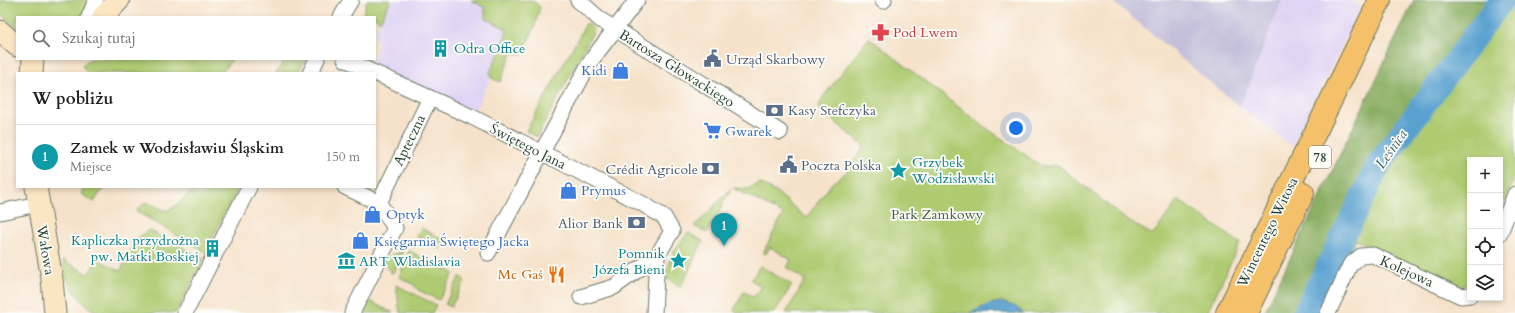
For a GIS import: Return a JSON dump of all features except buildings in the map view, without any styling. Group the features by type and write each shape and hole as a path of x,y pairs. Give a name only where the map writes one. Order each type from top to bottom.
{"main road":[{"name":"Wincentego Witosa","path":"1227,313 1380,2"},
{"name":"Wincentego Witosa","path":"1246,313 1380,2"}],"street":[{"path":"89,16 96,0"},
{"path":"104,16 119,0"},
{"path":"342,16 351,0"},
{"name":"Bartosza Głowackiego","path":"578,0 614,28 780,132"},
{"path":"488,252 590,62 614,28 637,0"},
{"path":"0,31 16,45"},
{"path":"32,72 33,60"},
{"path":"310,72 316,60"},
{"name":"Świętego Jana","path":"347,60 373,72"},
{"name":"Świętego Jana","path":"376,73 472,117 664,217 672,231 657,256"},
{"name":"Apteczna","path":"379,203 430,98"},
{"path":"185,313 248,188"},
{"path":"347,188 379,203 395,228 352,313"},
{"path":"1502,229 1515,194"},
{"path":"0,212 37,196"},
{"name":"Wałowa","path":"37,196 52,279 55,313"},
{"name":"Kolejowa","path":"1328,313 1350,265 1361,256 1373,255 1461,296 1467,295"},
{"path":"581,297 614,287 657,256"},
{"path":"654,313 657,256"}],"shaded area":[{"path":"391,0 471,0 484,7 486,19 507,29 504,42 490,72 491,78 472,117 376,74 376,72 368,70 372,60 376,60 376,50 379,43 376,41 376,30"},
{"path":"1111,0 1282,0 1240,107"},
{"path":"1282,0 1351,0 1361,7 1292,146 1240,107"}],"green space":[{"path":"0,0 91,0 83,16 16,16 16,27 0,13"},
{"path":"367,0 391,0 380,21 376,16 363,14"},
{"path":"471,0 532,0 540,7 534,28 522,54 512,53 500,82 491,78 490,72 504,42 507,29 486,19 484,7"},
{"path":"1414,0 1494,0 1368,169 1297,313 1264,313"},
{"path":"1512,0 1515,0 1515,176 1503,206 1503,157 1467,157 1467,284 1457,287 1356,240 1322,313 1312,313 1378,175"},
{"path":"587,22 594,30 537,137 526,131"},
{"name":"Park Zamkowy","path":"869,38 982,125 1043,167 1058,165 1125,219 1153,235 1178,200 1240,243 1207,313 786,313 805,280 787,268 791,260 770,247 766,254 763,253 783,214 733,188 748,189 760,183 779,194 806,218 833,182 846,173 864,146 818,108 823,97"},
{"path":"89,60 231,60 223,72 87,72 82,66"},
{"path":"285,60 305,60 299,72 277,72"},
{"path":"84,188 103,188 94,202 81,194"},
{"path":"195,188 238,188 214,234 207,253 136,211 146,202 167,211 178,204"},
{"path":"731,189 707,233 694,226 700,221"},
{"path":"421,228 444,240 440,249 417,237"},
{"path":"149,230 204,259 176,313 98,313 93,310 80,298 67,279 63,260 88,274 97,259 120,271 139,237"},
{"path":"688,233 703,241 681,287 666,278 670,259 680,264 682,260 672,253"},
{"path":"403,251 394,272 391,273 384,264 389,256"},
{"path":"409,251 454,273 439,300 418,290 413,284 399,277"},
{"path":"760,266 792,285 774,313 736,313 734,310 744,292 754,297 761,286 751,280"},
{"path":"460,276 465,281 451,307 445,304"},
{"path":"396,285 436,305 432,313 400,313"},
{"path":"366,299 393,313 359,313"}],"water":[{"path":"1002,302 1016,307 1023,313 970,313 990,304"}],"waterway":[{"name":"Leśnica","path":"1305,313 1379,164 1502,0"}],"place":[{"name":"Pod Lwem","path":"880,32"},
{"name":"Odra Office","path":"441,48"},
{"name":"Urząd Skarbowy","path":"713,59"},
{"name":"Kidi","path":"620,70"},
{"name":"Kasy Stefczyka","path":"775,110"},
{"name":"Gwarek","path":"712,131"},
{"name":"Poczta Polska","path":"788,165"},
{"name":"Crédit Agricole","path":"711,169"},
{"name":"Grzybek Wodzisławski","path":"899,170"},
{"name":"Prymus","path":"568,190"},
{"name":"Optyk","path":"373,214"},
{"name":"Alior Bank","path":"636,223"},
{"name":"Księgarnia Świętego Jacka","path":"361,241"},
{"name":"Zamek w Wodzisławiu Śląskim","path":"724,246"},
{"name":"Kapliczka przydrożna pw. Matki Boskiej","path":"212,248"},
{"name":"ART Wladislavia","path":"346,261"},
{"name":"Pomnik Józefa Bieni","path":"678,261"},
{"name":"Mc Gaś","path":"556,274"}]}
